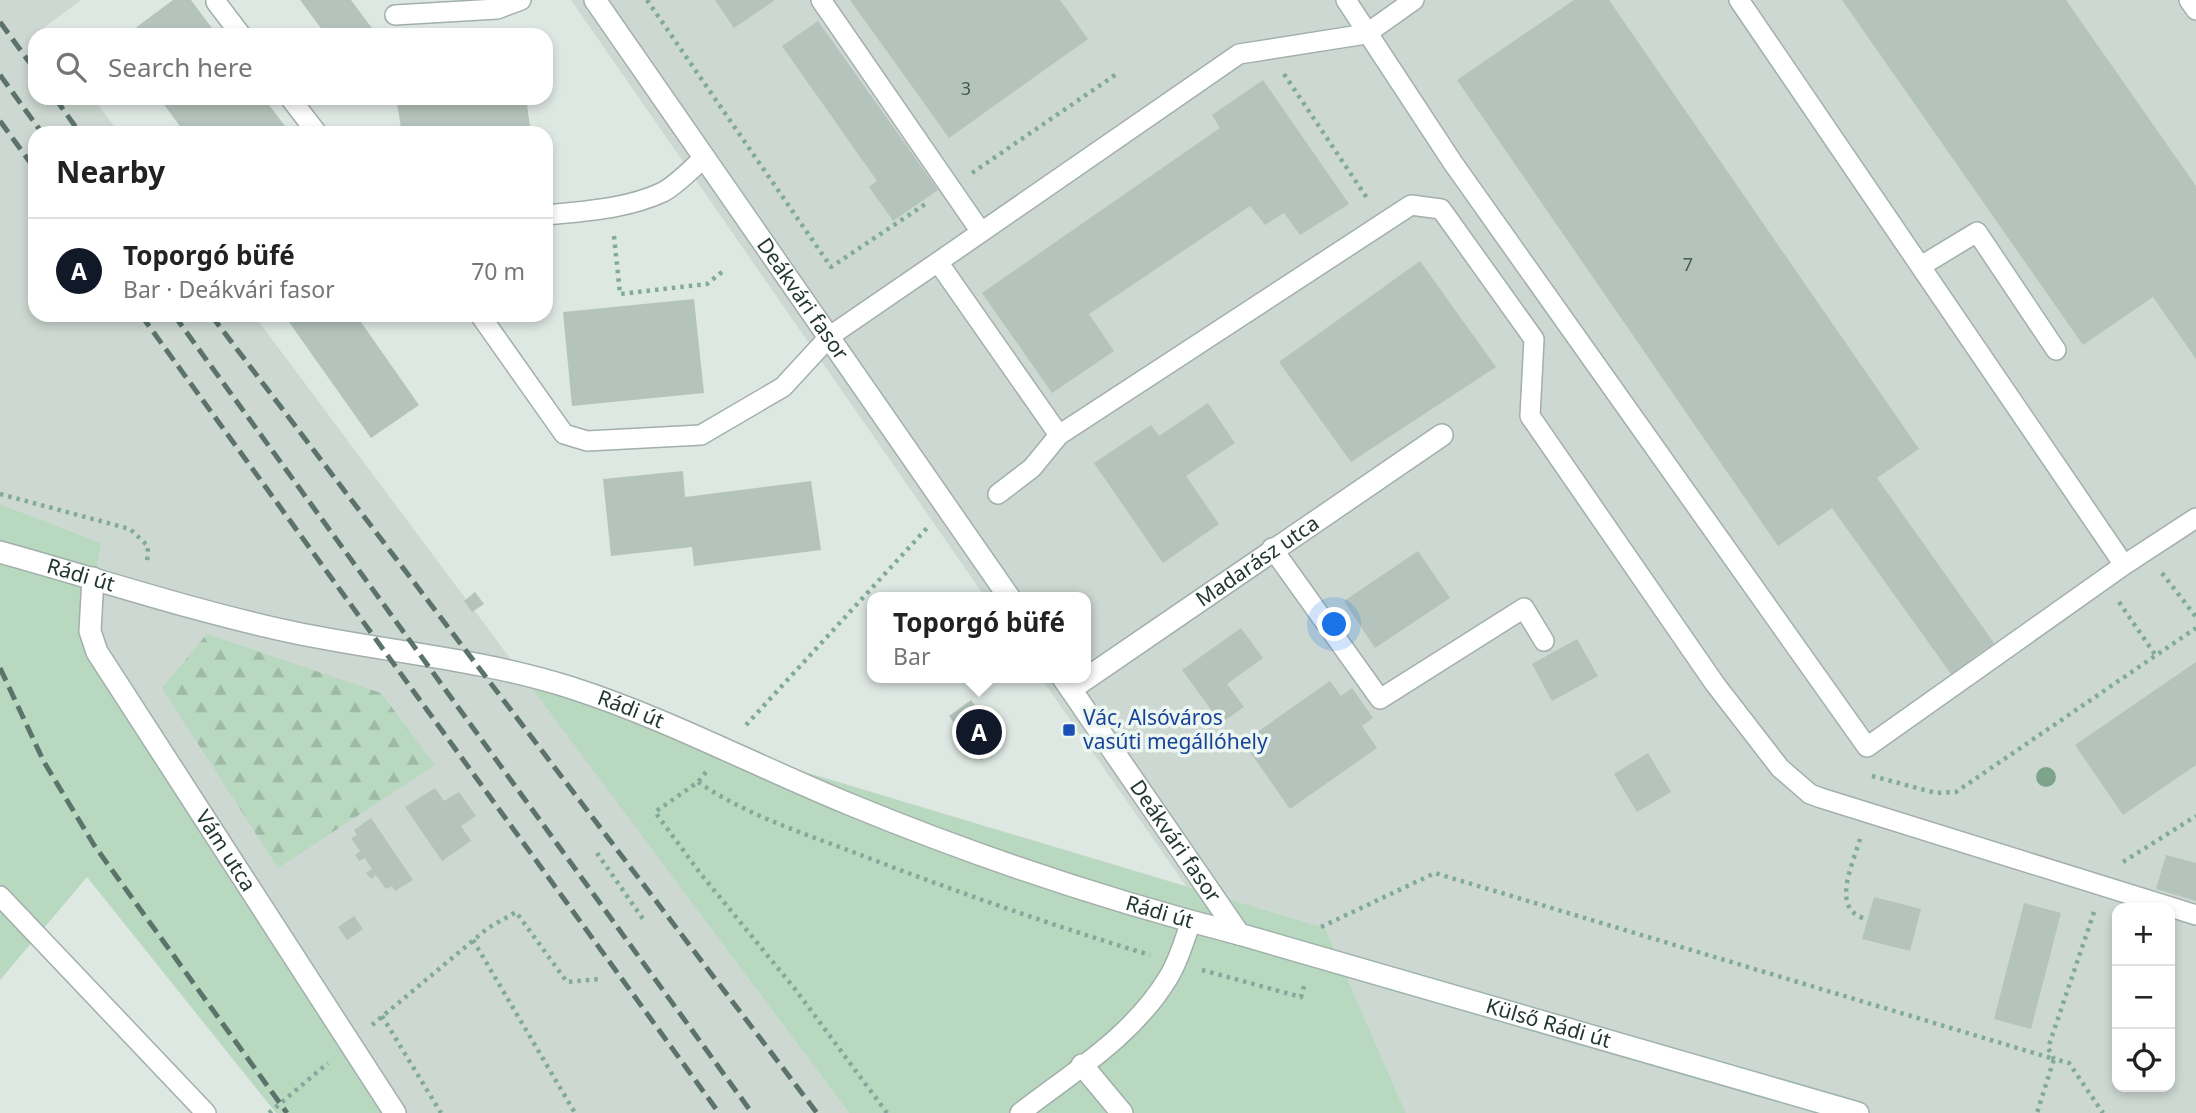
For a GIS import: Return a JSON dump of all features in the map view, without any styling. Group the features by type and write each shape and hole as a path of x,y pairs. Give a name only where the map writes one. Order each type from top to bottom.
{"street":[{"name":"Deákvári fasor","path":"595,0 1006,592"},
{"name":"Madarász utca","path":"1091,667 1442,435"},
{"name":"Rádi út","path":"0,552 284,630 532,676 612,702 725,748 848,804 951,843 1191,922 1239,934"},
{"name":"Vám utca","path":"93,578 90,631 97,652 395,1113"},
{"name":"Deákvári fasor","path":"1067,683 1239,934"},
{"name":"Külső Rádi út","path":"1239,934 1858,1113"},
{"path":"1082,1065 1122,1113"}],"lane":[{"path":"395,15 497,9 521,0"},
{"path":"821,0 981,232"},
{"path":"1346,0 1453,163 1867,747 2124,565 2196,518"},
{"path":"485,322 565,434 587,441 701,435 783,387 830,336 1239,54 1366,34 1414,0"},
{"path":"1740,0 2124,565"},
{"path":"2189,0 2196,10"},
{"path":"216,2 236,28"},
{"path":"295,105 312,126"},
{"path":"553,214 611,207 666,191 705,157"},
{"path":"998,495 1032,468 1059,435 1411,205 1441,209 1534,339 1530,416 1715,684 1790,776 1810,794 1866,814 2196,915"},
{"path":"1921,266 1978,232 2056,350"},
{"path":"939,262 1059,435"},
{"path":"1272,548 1380,699 1524,608 1544,640"},
{"path":"0,896 206,1113"},
{"path":"1020,1113 1117,1040 1150,1006 1175,963 1191,922"}],"path":[{"path":"647,0 831,267"},
{"path":"1281,70 1367,198"},
{"path":"611,207 620,293 707,284 722,272"},
{"path":"0,494 130,529 148,546 142,592"},
{"path":"869,592 947,508"},
{"path":"2158,568 2196,617"},
{"path":"867,594 725,748 698,782 655,812 699,873 795,989 887,1113"},
{"path":"2113,594 2156,656"},
{"path":"1869,775 1936,793 1956,792 1981,778 2196,628"},
{"path":"698,782 723,799 771,821 1008,911 1175,963 1301,997 1321,926 1435,873 2069,1063 2103,1113"},
{"path":"1863,918 1853,914 1847,907 1845,894 1866,814"},
{"path":"2037,1113 2054,1059 2048,1048 2108,871 2196,816"},
{"path":"597,853 643,919"},
{"path":"269,1113 473,940 516,912 567,982 599,979"},
{"path":"473,940 575,1113"},
{"path":"382,1016 441,1113"}],"shaded area":[{"path":"0,0 81,0 43,28 28,28 28,105 98,105 114,126 28,126 28,322 259,322 849,1113 398,1113 84,640 101,543 0,504"},
{"path":"571,0 2196,0 2196,1113 1406,1113 1325,928 1186,886 1044,683 1091,683 1091,592 982,592"}],"green space":[{"path":"0,504 101,543 84,640 398,1113 276,1113 87,877 0,980"},
{"path":"207,634 381,693 435,765 278,868 162,688"},
{"path":"528,683 725,748 1325,928 1406,1113 849,1113"}],"building":[{"path":"173,0 191,0 212,28 135,28"},
{"path":"300,0 351,0 372,28 321,28"},
{"path":"715,0 775,0 734,28"},
{"path":"850,0 1060,0 1088,39 949,138"},
{"path":"1574,0 1609,0 1919,449 1877,478 1994,643 1951,674 1832,508 1778,546 1457,80"},
{"path":"1842,0 2066,0 2196,186 2196,359 2153,297 2083,345"},
{"path":"818,21 938,190 893,221 869,187 877,181 782,46"},
{"path":"1263,80 1349,204 1300,235 1284,213 1265,225 1250,206 1089,314 1114,351 1052,393 982,293 1220,128 1212,115"},
{"path":"164,105 269,105 285,126 180,126"},
{"path":"397,105 527,105 530,126 401,126"},
{"path":"1420,261 1496,367 1351,462 1279,362"},
{"path":"694,299 704,393 572,406 563,312"},
{"path":"289,322 361,322 419,405 371,438"},
{"path":"1208,403 1235,443 1186,476 1219,524 1163,563 1094,463 1151,425 1159,436"},
{"path":"683,471 685,497 811,481 821,550 694,566 692,547 611,556 603,479"},
{"path":"1418,551 1450,598 1375,648 1344,601"},
{"path":"475,592 484,604 472,612 464,601"},
{"path":"1241,628 1263,658 1227,684 1244,707 1221,723 1182,670"},
{"path":"1577,639 1598,676 1552,701 1532,664"},
{"path":"2196,662 2196,765 2123,815 2075,745"},
{"path":"1330,681 1341,696 1352,688 1373,718 1362,726 1377,748 1290,809 1243,742"},
{"path":"971,700 1003,744 981,760 949,716"},
{"path":"1648,753 1671,792 1637,812 1614,774"},
{"path":"435,788 444,801 459,792 476,816 461,826 471,841 442,861 405,807"},
{"path":"371,818 413,880 395,891 392,886 386,889 376,875 371,879 366,873 372,869 365,858 359,861 355,855 360,851 351,838 357,835 354,830"},
{"path":"2166,855 2196,863 2196,901 2156,889"},
{"path":"1874,897 1921,909 1910,951 1862,939"},
{"path":"2024,903 2061,913 2031,1029 1994,1019"},
{"path":"354,916 363,929 347,940 338,927"}],"railway":[{"path":"0,22 28,60"},
{"path":"0,75 37,126"},
{"path":"60,105 75,126"},
{"path":"0,121 28,159"},
{"path":"146,322 719,1113"},
{"path":"179,322 752,1113"},
{"path":"216,322 817,1113"},
{"path":"0,668 44,762 94,845 287,1113"}],"place":[{"name":"Vác, Alsóváros vasúti megállóhely","path":"1069,730"},
{"name":"Toporgó büfé","path":"979,732"}]}
